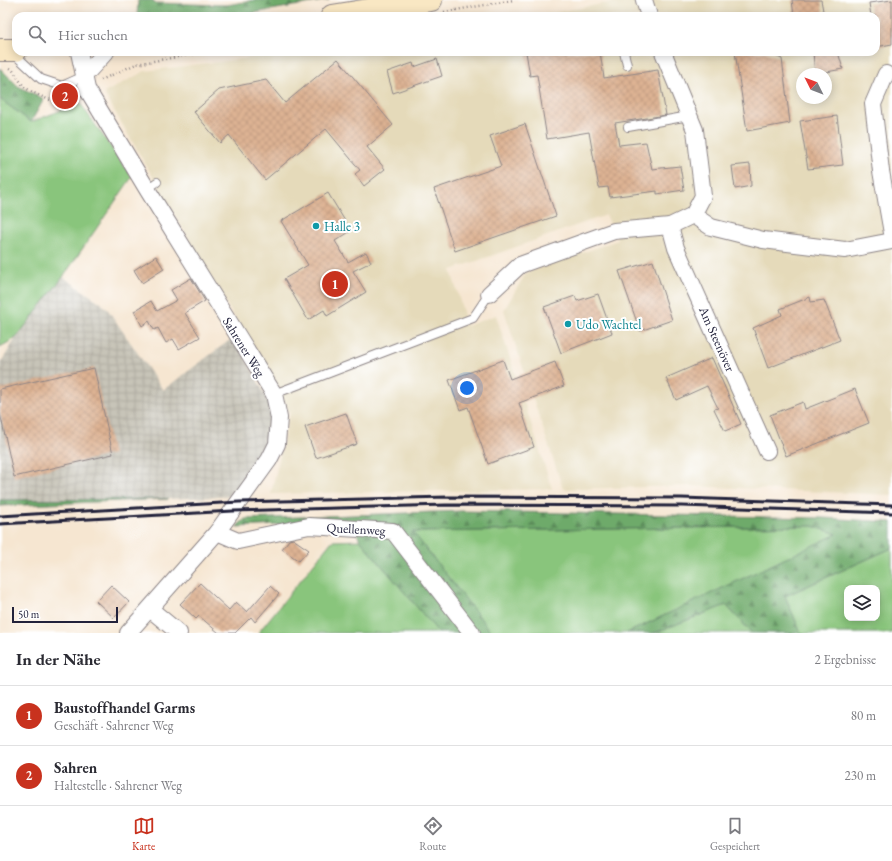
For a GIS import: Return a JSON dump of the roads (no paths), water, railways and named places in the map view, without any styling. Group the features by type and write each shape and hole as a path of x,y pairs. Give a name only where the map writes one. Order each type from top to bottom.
{"main road":[{"path":"374,12 436,6"}],"street":[{"path":"644,0 648,12"},
{"name":"Sahrener Weg","path":"81,56 86,82 152,186 274,394 279,418 277,444 269,460 217,532 128,633"},
{"path":"86,82 103,56"},
{"path":"489,294 520,265 614,231 670,226 692,214 703,196 695,130 665,56"},
{"path":"886,74 873,104 881,171 892,234"},
{"path":"692,214 711,228 763,240 845,250 892,241"},
{"name":"Am Steenöver","path":"670,226 676,248 767,451"},
{"name":"Quellenweg","path":"217,532 238,542 309,526 393,531 472,633"},
{"path":"150,609 179,633"}],"lane":[{"path":"16,56 41,79 62,86 86,82"},
{"path":"625,56 627,65"},
{"path":"628,127 689,116"},
{"path":"274,394 473,318 489,294"}],"railway":[{"path":"0,516 239,502 448,497 682,498 892,505"},
{"path":"0,524 233,511 446,505 682,506 892,513"}],"place":[{"name":"Sahren","path":"65,96"},
{"name":"Halle 3","path":"316,226"},
{"name":"Baustoffhandel Garms","path":"335,284"},
{"name":"Udo Wachtel","path":"568,324"}]}
